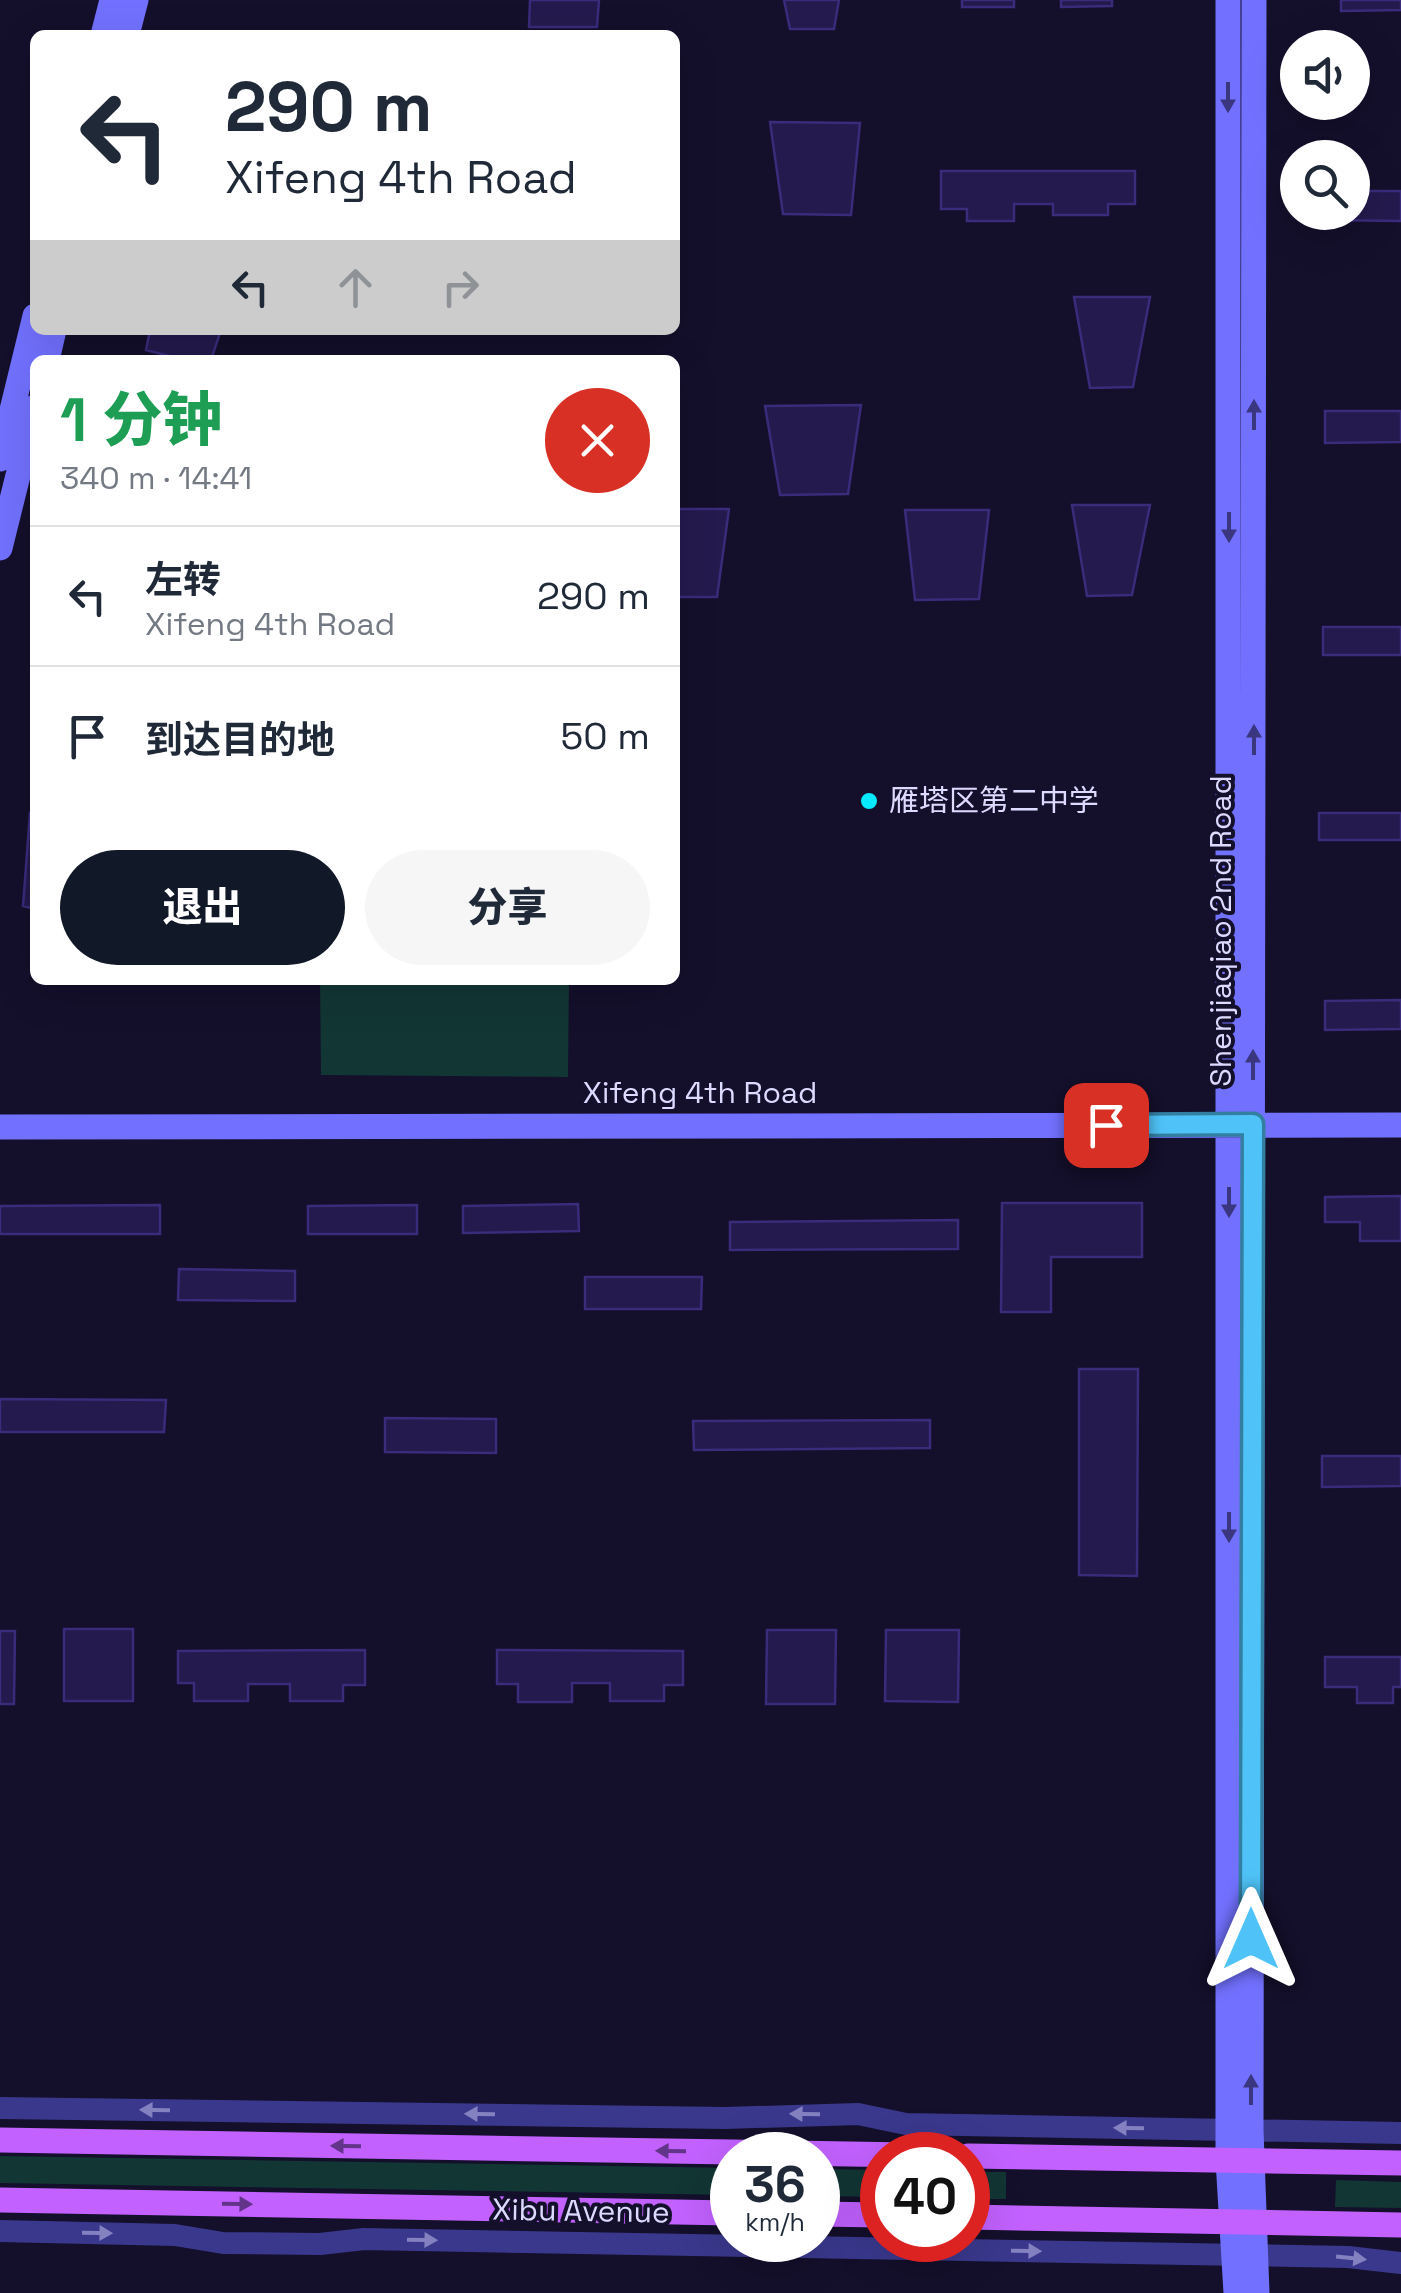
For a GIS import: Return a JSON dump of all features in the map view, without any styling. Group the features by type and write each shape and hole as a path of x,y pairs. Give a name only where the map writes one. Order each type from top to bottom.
{"main road":[{"name":"Xibu Avenue","path":"0,2140 860,2154"},
{"path":"990,2156 1401,2164"},
{"name":"Xibu Avenue","path":"0,2200 710,2213"},
{"path":"990,2217 1401,2225"}],"street":[{"path":"105,30 112,0"},
{"path":"128,30 136,0"},
{"name":"Shenjiaqiao 2nd Road","path":"1228,0 1241,1124"},
{"name":"Shenjiaqiao 2nd Road","path":"1245,2255 1240,2160 1241,1124 1254,0"},
{"path":"0,459 30,335"},
{"path":"0,548 30,427"},
{"name":"Xifeng 4th Road","path":"0,1127 1401,1125"},
{"path":"0,2108 724,2118 858,2114 906,2124 1401,2133"},
{"name":"Xibu Avenue","path":"0,2231 176,2235 223,2243 320,2244 364,2240 1348,2257 1401,2263"},
{"path":"1236,2293 1245,2255"},
{"path":"1245,2255 1257,2293"}],"green space":[{"path":"320,985 569,985 568,1077 321,1075"},
{"path":"0,2156 710,2168 710,2195 0,2183"},
{"path":"840,2169 860,2170 860,2197 840,2196"},
{"path":"990,2172 1006,2172 1006,2199 990,2199"},
{"path":"1336,2180 1401,2182 1401,2208 1335,2207"}],"building":[{"path":"530,0 599,0 597,27 529,27"},
{"path":"784,0 839,0 834,29 790,29"},
{"path":"962,0 1014,0 1014,7 962,7"},
{"path":"1061,0 1112,0 1112,6 1061,7"},
{"path":"1341,0 1401,0 1401,10 1341,11"},
{"path":"770,122 860,123 851,215 783,214"},
{"path":"941,171 1135,171 1135,204 1108,204 1108,215 1053,215 1053,204 1014,204 1014,221 967,221 967,209 941,209"},
{"path":"1370,191 1401,191 1401,221 1370,221"},
{"path":"1074,297 1150,297 1133,387 1090,388"},
{"path":"149,335 219,335 213,355 166,355 146,350"},
{"path":"861,405 848,494 780,495 765,406"},
{"path":"1325,411 1401,411 1401,442 1325,443"},
{"path":"1072,505 1150,505 1132,595 1087,596"},
{"path":"680,509 729,509 717,597 680,597"},
{"path":"905,510 989,510 979,599 915,600"},
{"path":"1323,627 1401,627 1401,655 1323,655"},
{"path":"30,813 30,908 23,906"},
{"path":"1319,813 1401,813 1401,840 1319,840"},
{"path":"1401,1000 1401,1029 1325,1030 1325,1001"},
{"path":"1401,1196 1401,1241 1360,1241 1360,1222 1325,1222 1325,1197"},
{"path":"1002,1203 1142,1203 1142,1257 1051,1257 1051,1312 1001,1312"},
{"path":"578,1204 579,1231 463,1233 463,1206"},
{"path":"160,1205 160,1234 0,1234 0,1206"},
{"path":"417,1205 417,1234 308,1234 308,1206"},
{"path":"958,1220 958,1249 730,1250 730,1222"},
{"path":"179,1269 295,1271 295,1301 178,1300"},
{"path":"585,1277 702,1277 701,1309 585,1309"},
{"path":"1079,1369 1138,1369 1137,1576 1079,1575"},
{"path":"0,1399 166,1400 164,1432 0,1432"},
{"path":"385,1418 496,1419 496,1453 385,1452"},
{"path":"930,1420 930,1448 694,1450 693,1421"},
{"path":"1322,1456 1401,1456 1401,1486 1322,1487"},
{"path":"64,1629 133,1629 133,1701 64,1701"},
{"path":"767,1630 836,1630 835,1704 766,1704"},
{"path":"886,1630 959,1630 958,1702 885,1701"},
{"path":"0,1631 15,1631 14,1704 0,1704"},
{"path":"365,1650 365,1685 343,1685 343,1701 290,1701 290,1684 248,1684 248,1701 194,1701 194,1683 178,1683 178,1651"},
{"path":"497,1650 683,1651 683,1685 664,1685 664,1701 610,1701 610,1683 572,1683 572,1702 518,1702 518,1684 497,1684"},
{"path":"1325,1657 1401,1657 1401,1687 1393,1687 1393,1703 1357,1703 1357,1687 1325,1687"}],"place":[{"name":"雁塔区第二中学","path":"869,801"}],"route":[{"path":"1106,1125 1253,1124 1251,1939"}]}
